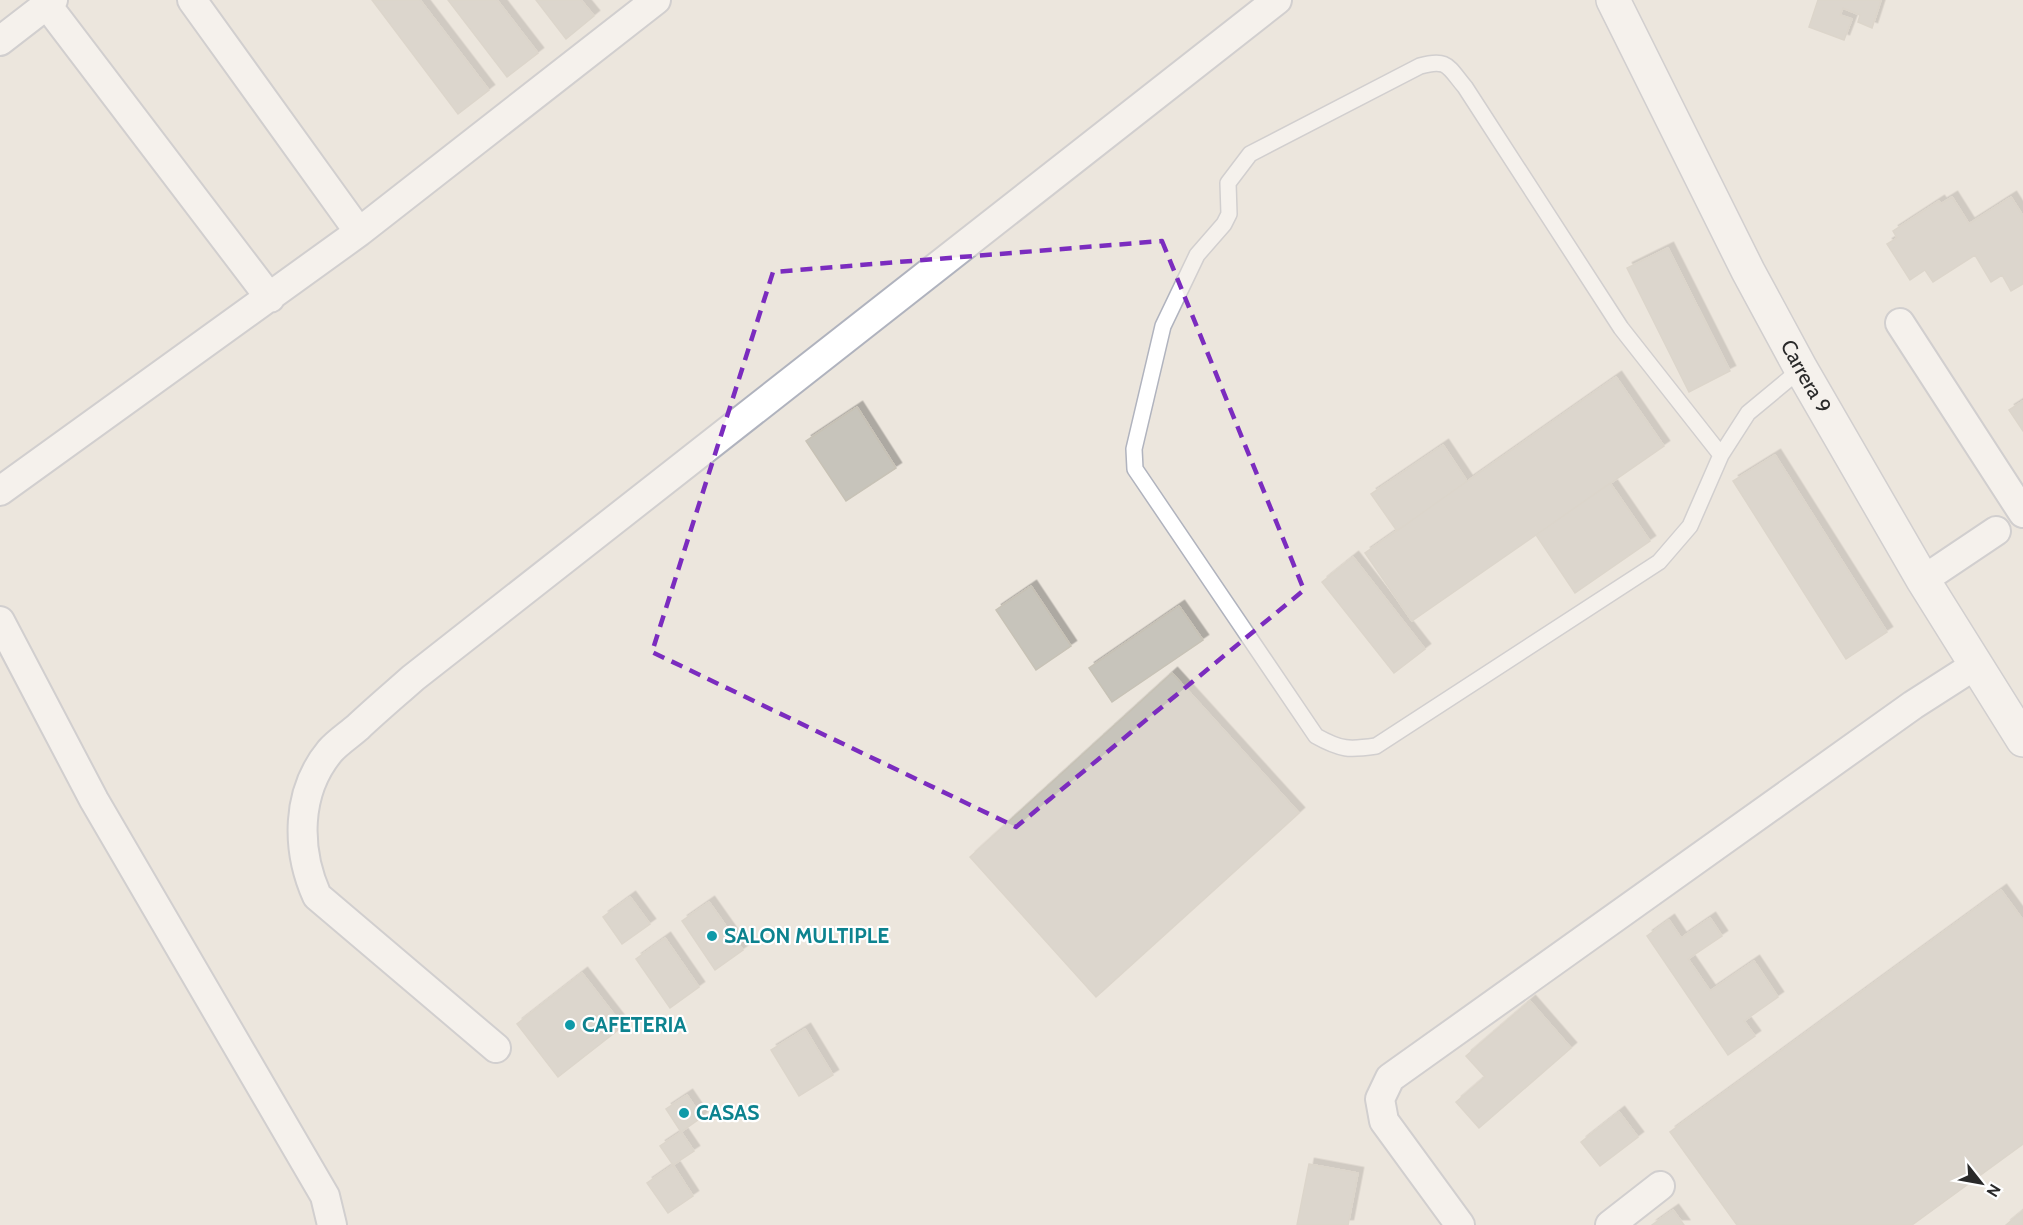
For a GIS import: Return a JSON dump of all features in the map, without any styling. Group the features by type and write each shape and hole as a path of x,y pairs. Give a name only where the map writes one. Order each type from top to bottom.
{"main road":[{"name":"Carrera 9","path":"1613,0 1749,271 1801,369 1923,580 2023,740"}],"street":[{"path":"192,0 359,232"},
{"path":"0,491 359,232 656,0"},
{"path":"496,1047 317,896 304,857 303,813 318,770 331,751 413,678 1277,0"},
{"path":"0,41 50,2 270,298"},
{"path":"1900,323 2012,520 1923,580"},
{"path":"0,621 94,800 325,1196 332,1225"},
{"path":"1460,1225 1384,1121 1380,1099 1390,1078 1913,705 1977,664"},
{"path":"1610,1225 1660,1186"}],"lane":[{"path":"1721,455 1621,328 1466,87 1447,65 1436,61 1420,66 1250,154 1228,183 1228,214 1224,224 1197,255 1163,326 1134,449 1135,469 1316,736 1328,743 1351,750 1376,746 1659,562 1690,526 1721,455 1748,413 1801,369"}],"highlighted area":[{"path":"1162,241 1304,590 1016,827 652,652 773,272"}],"building":[{"path":"372,0 420,0 489,90 458,114"},
{"path":"448,0 497,0 538,53 507,77"},
{"path":"536,0 581,0 594,16 566,39"},
{"path":"1818,0 1881,0 1872,28 1858,22 1860,15 1843,8 1840,15 1852,19 1844,40 1809,27"},
{"path":"1952,197 1969,224 2011,197 2023,216 2023,284 2011,291 2002,275 1991,282 1975,255 1933,282 1925,270 1910,280 1887,244 1897,238 1893,231 1939,201 1941,204"},
{"path":"1668,248 1730,371 1689,392 1627,268"},
{"path":"1616,377 1664,446 1412,621 1365,553"},
{"path":"2023,401 2023,431 2009,410"},
{"path":"857,407 896,468 846,501 806,441"},
{"path":"1443,445 1467,481 1397,531 1371,494"},
{"path":"1775,455 1887,632 1846,659 1733,481"},
{"path":"1610,483 1650,541 1575,593 1536,535"},
{"path":"1353,557 1425,649 1394,673 1322,582"},
{"path":"1031,586 1071,646 1036,670 996,610"},
{"path":"1179,606 1203,640 1112,702 1089,668"},
{"path":"1172,673 1299,813 1096,997 970,857"},
{"path":"2001,890 2023,920 2023,1144 1912,1225 1737,1225 1670,1132"},
{"path":"630,897 650,924 622,944 603,917"},
{"name":"SALON MULTIPLE","path":"709,902 743,950 715,970 682,921"},
{"path":"1710,918 1722,936 1688,959 1710,991 1754,961 1778,997 1744,1021 1755,1036 1728,1055 1647,936 1669,920 1681,938"},
{"path":"665,938 699,987 670,1008 636,959"},
{"name":"CAFETERIA","path":"582,973 623,1026 558,1077 517,1024"},
{"path":"1530,1001 1571,1048 1479,1128 1456,1102 1485,1077 1466,1056"},
{"path":"805,1029 833,1075 799,1096 771,1050"},
{"name":"CASAS","path":"687,1095 702,1117 681,1132 666,1109"},
{"path":"1619,1112 1638,1137 1600,1166 1581,1142"},
{"path":"681,1132 694,1151 673,1165 660,1146"},
{"path":"1309,1164 1358,1173 1348,1225 1297,1225"},
{"path":"673,1165 693,1196 668,1213 647,1183"},
{"path":"1673,1210 1684,1225 1652,1225"},
{"path":"2023,1211 2023,1225 2006,1225"}],"place":[{"name":"SALON MULTIPLE","path":"712,936"},
{"name":"CAFETERIA","path":"570,1025"},
{"name":"CASAS","path":"684,1113"}]}
